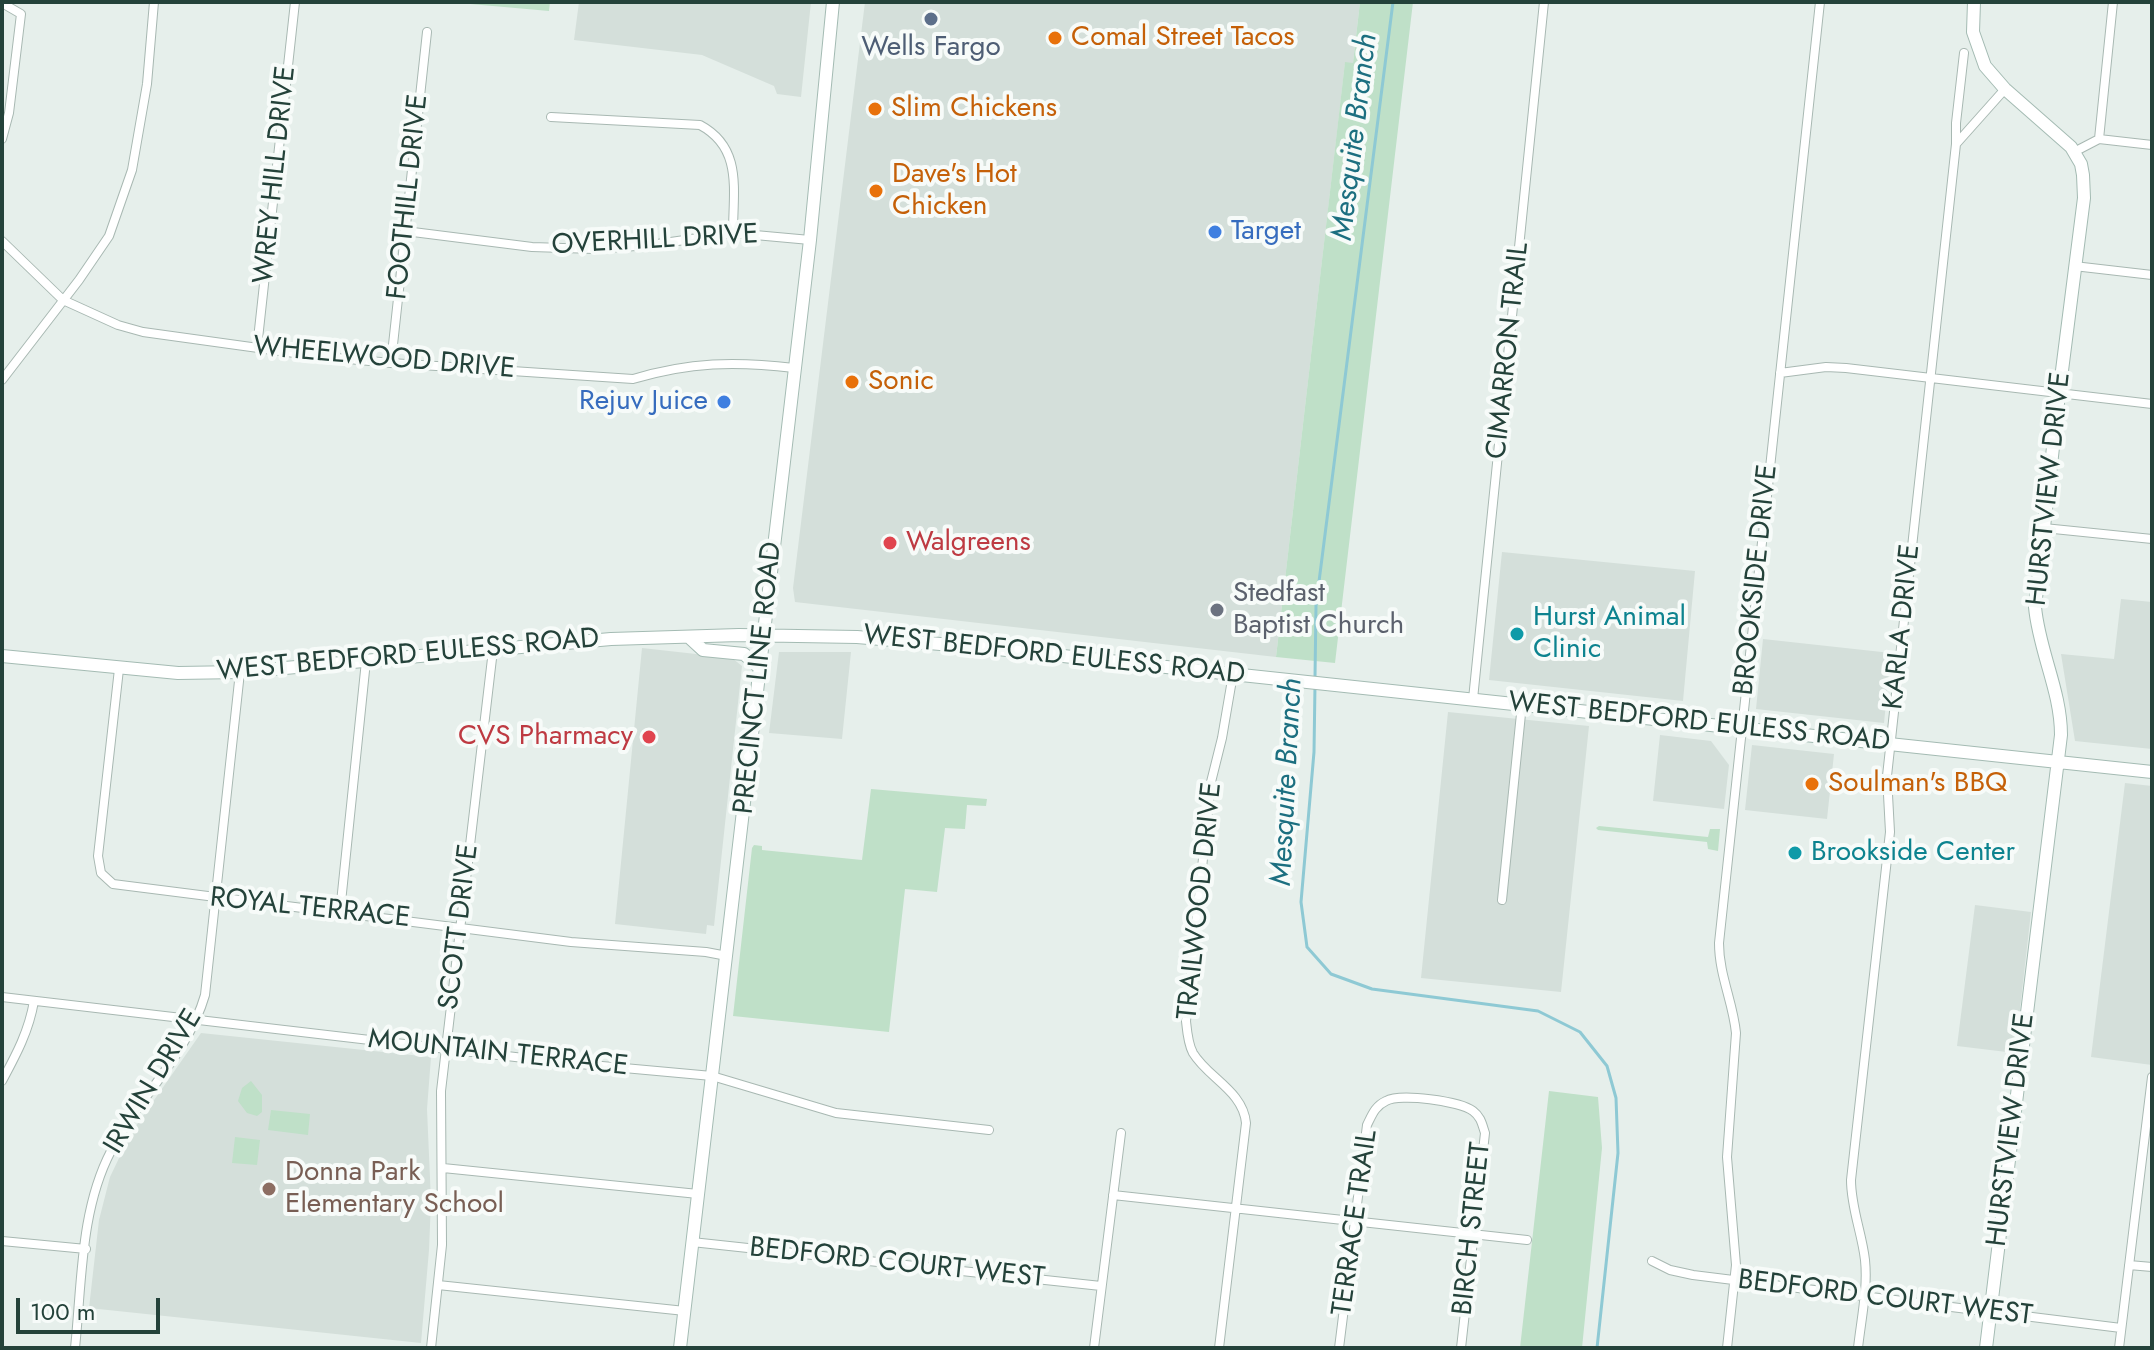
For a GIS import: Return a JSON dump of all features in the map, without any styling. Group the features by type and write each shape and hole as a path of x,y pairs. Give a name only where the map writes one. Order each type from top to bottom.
{"main road":[{"path":"1974,2 1973,32 1980,55 1993,77 2074,152"},
{"name":"PRECINCT LINE ROAD","path":"680,1348 765,635 834,4"},
{"name":"HURSTVIEW DRIVE","path":"1986,1348 2061,717 2040,640 2035,607 2084,198 2081,164 2074,152"},
{"name":"WEST BEDFORD EULESS ROAD","path":"2,656 178,673 240,672 611,639 765,635 912,640 2152,772"},
{"path":"690,638 703,650 744,654 761,669"}],"street":[{"path":"2,380 109,236 125,195 147,84 154,2"},
{"name":"WREY HILL DRIVE","path":"257,348 295,2"},
{"name":"CIMARRON TRAIL","path":"1473,699 1544,2"},
{"name":"BROOKSIDE DRIVE","path":"1727,1348 1735,1280 1727,1157 1736,1033 1735,1017 1720,971 1719,943 1820,2"},
{"path":"2099,139 2113,2"},
{"path":"2,3 21,14 9,113 2,139"},
{"name":"FOOTHILL DRIVE","path":"391,363 427,32"},
{"name":"KARLA DRIVE","path":"1858,1348 1865,1258 1854,1213 1851,1180 1890,837 1887,776 1964,53"},
{"path":"1956,144 2005,89"},
{"path":"551,117 700,125 714,132 731,156 733,233"},
{"path":"2074,152 2099,139 2152,145"},
{"name":"OVERHILL DRIVE","path":"405,231 532,247 594,249 650,245 733,233 810,240"},
{"name":"WHEELWOOD DRIVE","path":"2,241 63,300 118,325 143,332 391,363 633,379 670,368 703,363 753,363 794,368"},
{"path":"2074,266 2152,275"},
{"path":"1780,373 1826,367 2152,404"},
{"path":"2044,528 2152,539"},
{"name":"SCOTT DRIVE","path":"431,1348 443,1232 441,1100 445,1048 493,650"},
{"path":"340,912 366,661"},
{"name":"ROYAL TERRACE","path":"119,669 98,856 101,873 113,884 571,942 693,950 727,956"},
{"name":"IRWIN DRIVE","path":"75,1348 91,1210 107,1160 196,1021 205,995 240,672"},
{"name":"TRAILWOOD DRIVE","path":"1219,1348 1245,1112 1239,1101 1192,1052 1186,1021 1211,782 1233,674"},
{"path":"1502,900 1522,704"},
{"name":"MOUNTAIN TERRACE","path":"2,997 712,1076 836,1113 989,1130"},
{"path":"2,1081 21,1047 34,1001"},
{"path":"2119,1348 2148,1137 2152,1077"},
{"name":"TERRACE TRAIL","path":"1339,1348 1367,1125 1375,1109 1388,1099 1429,1100"},
{"name":"BIRCH STREET","path":"1429,1100 1471,1110 1481,1120 1485,1133 1461,1348"},
{"path":"1094,1348 1121,1133"},
{"path":"443,1168 698,1194"},
{"path":"1113,1195 1527,1240"},
{"path":"2,1241 86,1249"},
{"name":"BEDFORD COURT WEST","path":"692,1242 1101,1286"},
{"name":"BEDFORD COURT WEST","path":"1652,1261 1670,1270 1735,1280 2121,1328"},
{"path":"2129,1265 2152,1267"},
{"path":"438,1285 685,1311"}],"shaded area":[{"path":"579,2 811,2 801,97 777,94 774,86 702,55 574,40"},
{"path":"865,2 1360,2 1353,63 1345,63 1276,657 795,602 793,588"},
{"path":"1502,552 1695,571 1683,701 1489,680"},
{"path":"2121,599 2152,602 2152,749 2075,741 2061,654 2114,659"},
{"path":"1763,639 1891,653 1884,723 1756,709"},
{"path":"642,648 732,658 742,666 714,926 707,925 706,934 615,924"},
{"path":"779,652 851,652 842,739 769,733"},
{"path":"1448,712 1589,726 1561,992 1421,978"},
{"path":"1660,735 1711,741 1729,765 1724,809 1653,801"},
{"path":"1752,745 1834,754 1827,819 1745,810"},
{"path":"2125,783 2152,786 2152,1065 2091,1057"},
{"path":"1975,905 2031,912 2015,1053 1957,1046"},
{"name":"Donna Park Elementary School","path":"201,1033 431,1057 427,1109 431,1201 421,1343 89,1308 99,1220 110,1177 131,1133"}],"green space":[{"path":"448,2 550,2 549,11"},
{"path":"1360,2 1413,2 1335,663 1276,657 1345,62 1353,63"},
{"path":"871,789 987,799 986,806 967,805 965,829 945,828 937,892 905,889 889,1032 733,1016 752,848 754,845 762,846 762,850 862,860"},
{"path":"1596,828 1708,837 1710,829 1720,829 1718,851 1708,849 1707,842 1598,830"},
{"path":"251,1081 262,1095 262,1112 257,1116 247,1113 238,1101 242,1088"},
{"path":"1549,1091 1598,1097 1602,1148 1582,1348 1520,1348"},
{"path":"271,1110 310,1114 308,1135 268,1130"},
{"path":"235,1137 260,1140 257,1165 232,1163"}],"waterway":[{"name":"Mesquite Branch","path":"1315,677 1316,605 1393,2"},
{"name":"Mesquite Branch","path":"1315,685 1314,752 1301,902 1307,947 1331,974 1372,989 1538,1011 1580,1032 1607,1066 1616,1098 1618,1153 1597,1348"}],"place":[{"name":"Wells Fargo","path":"931,19"},
{"name":"Comal Street Tacos","path":"1055,38"},
{"name":"Slim Chickens","path":"875,109"},
{"name":"Dave's Hot Chicken","path":"876,191"},
{"name":"Target","path":"1215,232"},
{"name":"Sonic","path":"852,382"},
{"name":"Rejuv Juice","path":"724,402"},
{"name":"Walgreens","path":"890,543"},
{"name":"Stedfast Baptist Church","path":"1217,610"},
{"name":"Hurst Animal Clinic","path":"1517,634"},
{"name":"CVS Pharmacy","path":"649,737"},
{"name":"Soulman's BBQ","path":"1812,784"},
{"name":"Brookside Center","path":"1795,853"},
{"name":"Donna Park Elementary School","path":"269,1189"}]}
